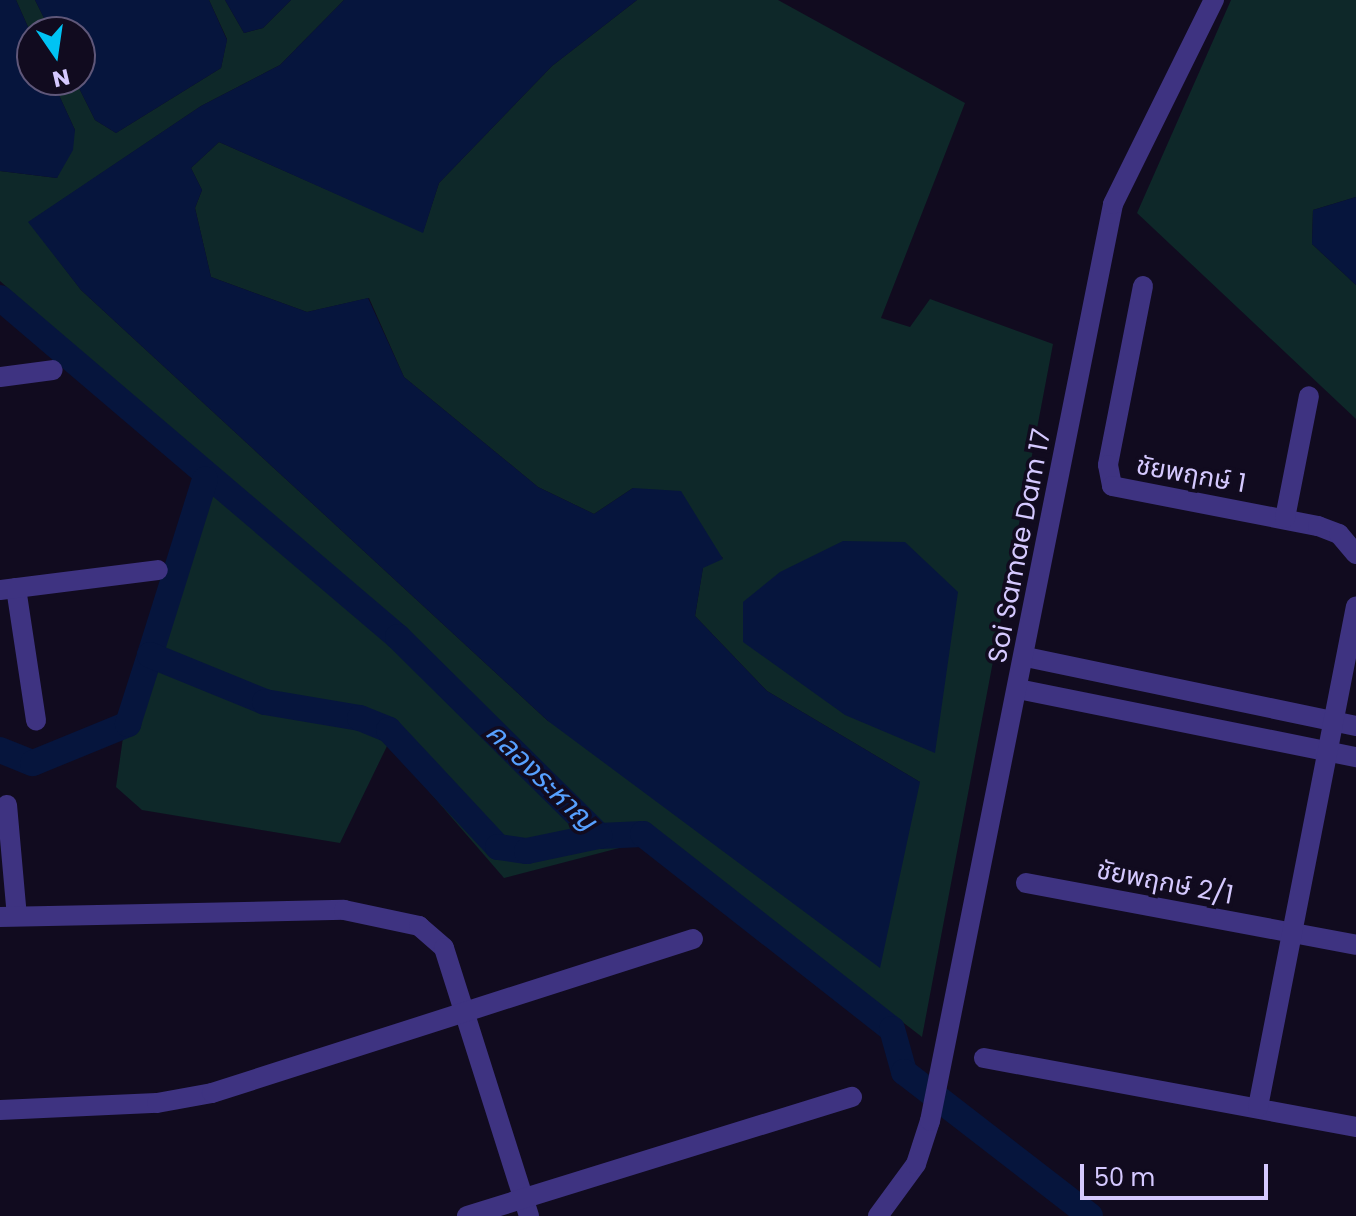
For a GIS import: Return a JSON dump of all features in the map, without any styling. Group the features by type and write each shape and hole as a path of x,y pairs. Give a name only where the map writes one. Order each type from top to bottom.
{"street":[{"name":"Soi Samae Dam 17","path":"878,1216 916,1164 930,1121 1026,657 1113,204 1214,0"},
{"name":"ชัยพฤกษ์ 1","path":"1143,286 1108,465 1112,486 1285,518 1339,534 1356,554"},
{"path":"0,377 53,370"},
{"path":"1285,518 1309,396"},
{"path":"36,721 8,589 158,570"},
{"path":"1258,1107 1330,752 1346,724 1356,606"},
{"path":"1026,657 1346,724"},
{"path":"1018,689 1356,757"},
{"path":"1215,731 1221,698"},
{"path":"7,805 8,917 384,915 436,936 526,1207"},
{"name":"ชัยพฤกษ์ 2/1","path":"1026,883 1356,945"},
{"path":"0,1110 144,1104 212,1093 462,1010 693,939"},
{"path":"984,1058 1356,1127"},
{"path":"467,1216 526,1207 852,1097"}],"green space":[{"path":"16,0 35,0 43,16 23,16"},
{"path":"209,0 225,0 244,33 263,28 291,0 344,0 280,65 201,106 29,222 81,290 548,721 920,782 767,691 695,616 703,567 723,558 633,488 594,514 538,487 404,377 369,298 307,312 211,277 195,208 202,190 191,168 219,142 423,232 439,183 552,66 637,0 778,0 965,103 881,318 910,327 930,299 1053,344 922,1037 642,821 623,847 504,878 388,744 340,843 142,810 116,787 132,674 198,481 215,471 0,281 0,171 57,178 75,130 59,96 83,96 95,120 116,133 221,68 227,39"},
{"path":"1231,0 1356,0 1356,197 1313,210 1312,244 1356,285 1356,419 1137,213"}],"water":[{"path":"0,0 16,0 23,16 16,16 16,96 59,96 75,130 73,150 57,178 0,171"},
{"path":"35,0 209,0 227,40 221,68 116,133 95,120 83,96 96,96 96,16 43,16"},
{"path":"225,0 291,0 263,28 244,33"},
{"path":"344,0 637,0 552,66 439,183 423,233 219,142 191,168 202,190 195,208 211,277 307,312 368,298 404,377 538,487 594,514 633,488 681,491 723,559 703,568 695,616 767,691 920,782 880,968 548,721 81,290 28,222 201,106 280,65"},
{"path":"1356,197 1356,285 1312,244 1313,210"},
{"path":"843,541 905,542 958,592 935,753 845,715 743,642 743,602 780,572"}],"waterway":[{"name":"คลองระหาญ","path":"0,298 398,637 599,836 643,834 892,1029 904,1072 1090,1216"},
{"path":"150,655 205,479"},
{"path":"0,750 33,763 128,724 150,655 265,702 360,718 389,730 498,847 527,851 599,836"}]}
